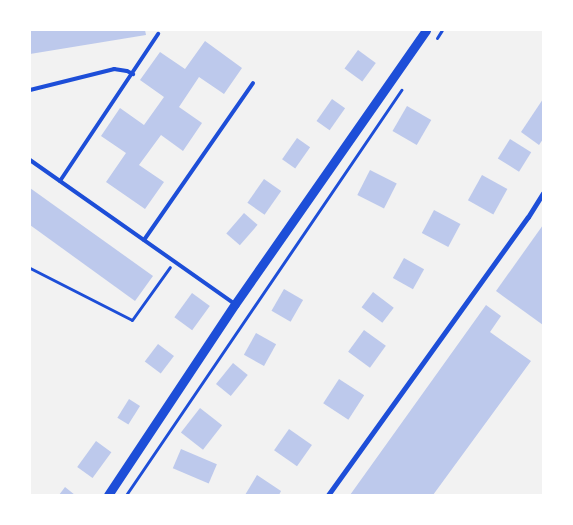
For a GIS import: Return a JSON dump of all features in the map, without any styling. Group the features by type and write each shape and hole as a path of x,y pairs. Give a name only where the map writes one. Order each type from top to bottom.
{"street":[{"path":"108,495 235,304 426,30"},
{"path":"328,495 528,217 543,193"}],"lane":[{"path":"60,181 158,34"},
{"path":"30,90 114,69 133,74"},
{"path":"144,240 254,83"},
{"path":"30,160 235,304"}],"path":[{"path":"431,46 442,30"},
{"path":"126,495 403,87"},
{"path":"30,268 132,320 174,262"}],"building":[{"path":"30,30 145,30 146,35 30,54"},
{"path":"205,41 242,68 224,94 199,77 179,107 202,123 183,151 161,135 139,165 164,182 145,209 106,182 126,153 101,136 120,108 144,125 164,97 140,80 160,52 185,69"},
{"path":"358,50 376,63 362,82 344,69"},
{"path":"332,99 345,108 330,130 317,121"},
{"path":"543,99 543,139 539,145 521,132"},
{"path":"407,106 431,120 417,145 392,131"},
{"path":"297,138 310,147 295,168 282,159"},
{"path":"510,139 531,152 519,172 498,159"},
{"path":"370,170 397,184 384,209 357,195"},
{"path":"482,175 507,189 493,214 468,200"},
{"path":"264,179 281,191 265,215 247,203"},
{"path":"30,188 153,276 135,301 30,225"},
{"path":"434,210 460,224 448,247 422,233"},
{"path":"244,213 258,225 240,245 226,233"},
{"path":"543,225 543,325 496,291"},
{"path":"404,258 424,269 413,289 393,278"},
{"path":"284,289 303,300 291,322 272,311"},
{"path":"373,292 394,308 382,323 362,307"},
{"path":"192,293 210,306 192,330 174,317"},
{"path":"486,305 501,316 490,332 531,361 433,495 350,495"},
{"path":"364,330 386,346 370,368 348,352"},
{"path":"256,333 276,344 264,366 244,355"},
{"path":"158,344 174,356 161,374 145,362"},
{"path":"233,363 248,375 231,396 216,384"},
{"path":"339,379 364,395 348,420 323,403"},
{"path":"129,399 140,406 128,425 117,418"},
{"path":"200,408 222,425 203,450 181,432"},
{"path":"289,429 312,445 297,466 274,450"},
{"path":"96,441 111,452 93,478 77,467"},
{"path":"181,449 217,464 209,484 173,468"},
{"path":"257,475 281,491 279,495 245,495"},
{"path":"65,487 75,495 59,495"}]}
